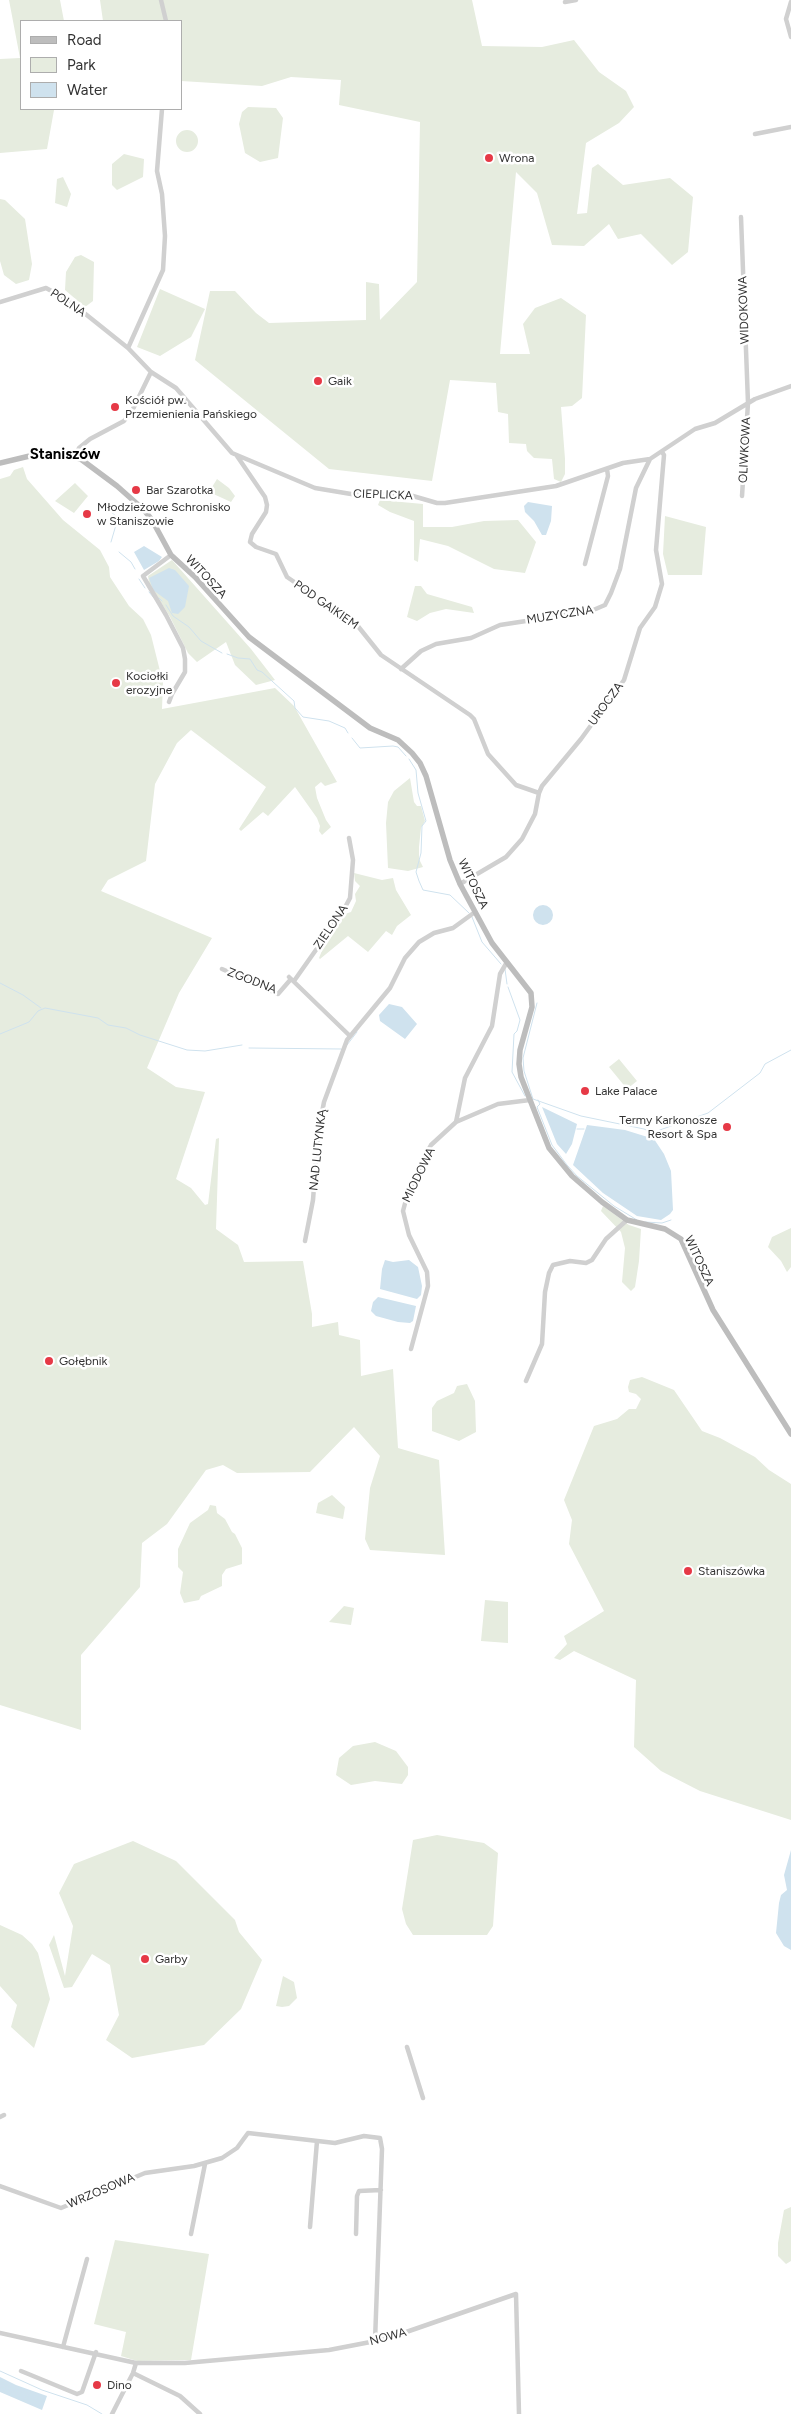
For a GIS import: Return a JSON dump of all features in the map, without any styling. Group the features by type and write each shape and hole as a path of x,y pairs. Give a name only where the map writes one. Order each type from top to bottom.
{"street":[{"path":"162,0 166,20"},
{"path":"565,2 576,0"},
{"path":"791,2 786,19 791,37"},
{"path":"128,348 164,270 162,194 157,171 162,110"},
{"path":"755,134 791,127"},
{"name":"WIDOKOWA","path":"741,217 748,404"},
{"name":"POLNA","path":"0,302 46,288 68,300 128,348"},
{"name":"CIEPLICKA","path":"128,348 151,372 176,388 226,446 237,456 328,492 382,496 406,494 437,503 460,501 556,486 624,463 650,459"},
{"path":"74,457 79,448 90,439 124,421 133,409 151,372"},
{"path":"650,459 695,429 715,423 748,404 791,386"},
{"name":"OLIWKOWA","path":"742,496 748,404"},
{"name":"UROCZA","path":"460,884 502,860 518,844 535,814 539,793 624,680 640,628 659,596 662,576 656,550 664,455 662,452"},
{"name":"WITOSZA","path":"0,463 38,454 74,457 82,460 144,510 152,520 171,555 256,643 370,728 398,740 412,753 420,763 426,776 450,860 460,884 492,943 531,993 532,1007 520,1050 519,1064 530,1100 549,1148 562,1166 602,1202 628,1220 665,1229 681,1239 713,1310 791,1434"},
{"name":"POD GAIKIEM","path":"237,456 265,496 267,504 266,512 252,534 250,542 256,547 276,554 287,577 346,616 361,629 375,650 470,715 474,719 488,754 516,785 539,793"},
{"name":"MUZYCZNA","path":"401,669 421,651 436,644 471,638 500,626 592,611 605,605 612,594 620,569 636,488 650,459"},
{"path":"585,564 608,476 607,469"},
{"path":"169,702 184,672 184,653 166,615 143,576 171,555"},
{"name":"ZIELONA","path":"282,992 342,913 350,898 353,860 349,838"},
{"name":"NAD LUTYNKĄ","path":"305,1241 312,1200 318,1134 324,1102 337,1070 344,1045 390,988 405,958 419,942 434,933 453,928 475,912"},
{"path":"456,1122 467,1070 492,1026 500,974 507,962"},
{"name":"ZGODNA","path":"222,969 275,993 282,992"},
{"path":"291,979 350,1036"},
{"name":"MIODOWA","path":"411,1349 428,1286 427,1272 409,1235 402,1210 428,1150 456,1122 498,1104 530,1100"},
{"path":"526,1381 542,1344 544,1292 553,1265 570,1261 586,1263 592,1260 606,1239 628,1220"},
{"path":"407,2047 423,2098"},
{"name":"WRZOSOWA","path":"0,2186 61,2208 145,2172 205,2164 238,2148 248,2133 341,2143 364,2136 378,2137 382,2140 375,2341"},
{"path":"310,2227 317,2141"},
{"path":"191,2234 205,2164"},
{"path":"356,2234 357,2196 359,2191 381,2190"},
{"path":"63,2347 87,2259"},
{"name":"NOWA","path":"0,2332 136,2362 185,2363 329,2350 375,2341 397,2336 516,2294 518,2414"},
{"path":"20,2371 77,2394 82,2392 96,2352"},
{"path":"112,2414 133,2373 136,2362"},
{"path":"133,2373 180,2396 200,2414"}],"green space":[{"path":"9,0 60,0 64,20 20,20 20,58"},
{"path":"100,0 472,0 482,46 542,47 574,40 599,72 626,91 634,107 619,123 586,143 577,214 587,213 592,168 598,164 623,185 670,178 693,197 688,252 672,265 641,234 618,239 609,224 584,246 552,245 537,193 516,172 500,354 530,354 523,324 535,308 561,298 586,315 582,398 572,406 561,407 565,474 561,482 554,479 552,459 534,458 527,451 526,444 509,443 508,414 498,412 496,383 450,380 432,481 329,469 195,360 210,291 235,291 256,313 269,323 366,320 366,282 379,284 380,320 417,282 420,122 339,105 341,80 291,77 262,86 182,81 182,20 103,20"},
{"path":"20,58 20,110 54,110 47,149 0,153 0,59"},
{"path":"248,107 276,108 283,118 278,158 260,162 245,153 239,124 242,112"},
{"path":"187,130 195,133 198,141 195,149 187,152 179,149 176,141 179,133"},
{"path":"124,154 144,159 143,177 117,190 112,185 112,164"},
{"path":"63,177 71,194 67,207 55,203 57,179"},
{"path":"0,199 5,200 25,219 32,264 29,280 16,284 4,275 0,261"},
{"path":"81,255 94,262 93,301 85,307 65,290 66,272 75,257"},
{"path":"160,289 205,309 191,337 160,356 137,347"},
{"path":"23,467 27,479 63,520 100,550 109,567 110,577 129,606 143,619 151,635 163,683 162,709 275,688 294,706 337,782 325,786 321,782 315,787 317,798 331,827 322,835 319,831 320,826 317,818 295,787 268,816 263,812 241,831 239,829 266,787 191,730 177,743 155,784 146,861 108,880 101,891 212,938 179,993 147,1068 176,1087 205,1092 176,1179 191,1188 205,1205 208,1204 216,1139 219,1138 216,1229 238,1245 244,1262 303,1261 312,1314 312,1327 338,1322 339,1335 360,1340 361,1376 393,1369 398,1448 439,1460 445,1555 370,1550 365,1539 370,1488 380,1456 354,1427 310,1472 237,1473 223,1465 206,1470 167,1524 142,1543 140,1587 81,1655 81,1730 0,1705 0,479 10,476 14,470"},
{"path":"217,479 229,488 235,496 231,502 209,492"},
{"path":"75,483 88,496 74,513 55,501"},
{"path":"380,500 423,504 423,527 452,527 484,521 518,520 536,542 525,573 494,569 448,546 420,539 418,562 414,560 414,521 390,512 378,505"},
{"path":"665,516 706,527 702,575 668,575 663,554"},
{"path":"172,560 251,649 275,680 256,685 235,665 226,642 197,662 188,653 170,617 149,583 148,576"},
{"path":"415,586 421,586 427,594 472,607 474,613 446,609 430,613 417,621 407,617"},
{"path":"410,778 414,802 417,806 421,806 425,821 421,828 419,847 419,859 423,867 408,871 388,868 386,823 388,802 394,791"},
{"path":"354,873 382,880 393,878 396,890 411,915 397,926 392,935 386,931 368,952 348,936 320,959 323,948 345,914 351,912 356,901 355,894 360,886 355,881"},
{"path":"619,1059 637,1081 627,1089 609,1067"},
{"path":"603,1206 629,1225 641,1229 635,1287 631,1291 622,1282 625,1248 621,1232 601,1211"},
{"path":"791,1228 791,1267 787,1272 781,1261 768,1247 772,1237"},
{"path":"642,1377 674,1390 702,1431 720,1438 755,1457 769,1470 791,1484 791,1820 700,1791 661,1771 634,1747 636,1680 574,1651 560,1660 554,1658 567,1644 564,1636 604,1611 569,1544 572,1520 564,1500 594,1426 617,1419 629,1409 636,1409 641,1399 636,1394 629,1392 628,1387 630,1380"},
{"path":"467,1384 475,1401 476,1432 459,1441 432,1431 432,1408 437,1401 454,1393 457,1386"},
{"path":"332,1495 345,1507 343,1519 316,1513 318,1503"},
{"path":"210,1505 216,1506 217,1513 225,1519 235,1534 242,1548 242,1564 226,1569 222,1575 222,1586 201,1596 199,1600 184,1603 180,1593 183,1572 178,1567 178,1549 190,1523 208,1510"},
{"path":"485,1600 508,1602 508,1643 481,1641"},
{"path":"344,1606 354,1608 351,1625 329,1622"},
{"path":"375,1742 396,1751 408,1767 408,1775 402,1784 375,1781 351,1785 336,1775 339,1758 353,1746"},
{"path":"437,1835 484,1843 498,1853 493,1926 487,1935 413,1935 406,1924 402,1909 413,1840"},
{"path":"133,1841 176,1861 235,1920 239,1932 262,1960 241,2009 204,2045 132,2058 106,2040 119,2015 110,1965 92,1954 72,1987 64,1988 49,1945 54,1935 65,1976 73,1926 59,1893 74,1864"},
{"path":"0,1925 22,1935 38,1953 50,1999 34,2048 11,2027 17,2005 0,1986"},
{"path":"283,1976 294,1982 297,1998 289,2006 282,2007 276,2006"},
{"path":"791,2207 791,2261 786,2264 778,2256 778,2243 784,2210"},
{"path":"115,2240 209,2254 191,2360 137,2361 121,2356 126,2332 94,2324"}],"water":[{"path":"528,502 552,506 551,521 546,535 542,535 534,521 525,512 524,506"},
{"path":"144,546 162,557 144,570 134,552"},
{"path":"169,568 175,570 189,586 185,607 178,614 172,613 168,601 153,590 149,578"},
{"path":"543,905 550,908 553,915 550,922 543,925 536,922 533,915 536,908"},
{"path":"389,1004 402,1007 417,1024 405,1039 380,1021 379,1015"},
{"path":"542,1107 577,1124 572,1144 566,1154 557,1144"},
{"path":"587,1125 625,1130 654,1139 664,1154 671,1171 673,1210 670,1214 661,1220 637,1216 603,1193 573,1165"},
{"path":"385,1260 393,1262 409,1260 418,1267 422,1286 421,1295 417,1299 380,1289"},
{"path":"378,1297 416,1306 413,1321 410,1323 398,1322 376,1316 371,1311 373,1302"},
{"path":"791,1850 791,1950 784,1946 776,1933 781,1895 787,1890 784,1875"},
{"path":"0,2377 47,2396 42,2410 0,2392"}],"waterway":[{"path":"100,502 118,518 111,542"},
{"path":"119,552 131,562 135,569"},
{"path":"139,579 145,588"},
{"path":"149,592 154,598"},
{"path":"159,598 162,601"},
{"path":"166,605 173,616 189,627 201,641 222,653"},
{"path":"227,654 238,658 250,659 257,670 262,672 294,701 295,708 303,717 329,721 345,728 348,733"},
{"path":"352,738 360,748 393,746 398,747 406,756"},
{"path":"409,759 416,770 418,793 426,821 422,826 421,853 416,872 419,881 423,890 450,895 469,913"},
{"path":"472,917 482,942 501,964"},
{"path":"505,969 507,984"},
{"path":"0,983 23,995 41,1008"},
{"path":"508,987 520,1020 517,1031 514,1034 512,1072 525,1096"},
{"path":"537,1003 523,1058 524,1071 533,1099 581,1116 644,1129 653,1133 654,1139"},
{"path":"0,1034 29,1022 38,1011 45,1008 98,1018 108,1025 126,1028 140,1035 187,1050 205,1051 242,1045"},
{"path":"347,1045 357,1032"},
{"path":"249,1048 341,1049"},
{"path":"657,1131 708,1113 760,1073 765,1064 791,1050"},
{"path":"538,1100 540,1104 537,1107 552,1145 567,1165 577,1176 614,1206 637,1220"},
{"path":"577,1129 584,1129"},
{"path":"645,1222 662,1223 671,1220"},
{"path":"0,2371 42,2390 87,2405 102,2414"}],"place":[{"name":"Wrona","path":"489,158"},
{"name":"Gaik","path":"318,381"},
{"name":"Kościół pw. Przemienienia Pańskiego","path":"115,407"},
{"name":"Bar Szarotka","path":"136,490"},
{"name":"Młodzieżowe Schronisko w Staniszowie","path":"87,514"},
{"name":"Kociołki erozyjne","path":"116,683"},
{"name":"Lake Palace","path":"585,1091"},
{"name":"Termy Karkonosze Resort & Spa","path":"727,1127"},
{"name":"Gołębnik","path":"49,1361"},
{"name":"Staniszówka","path":"688,1571"},
{"name":"Garby","path":"145,1959"},
{"name":"Dino","path":"97,2385"}],"district":[{"name":"Staniszów","path":"65,455"}]}
